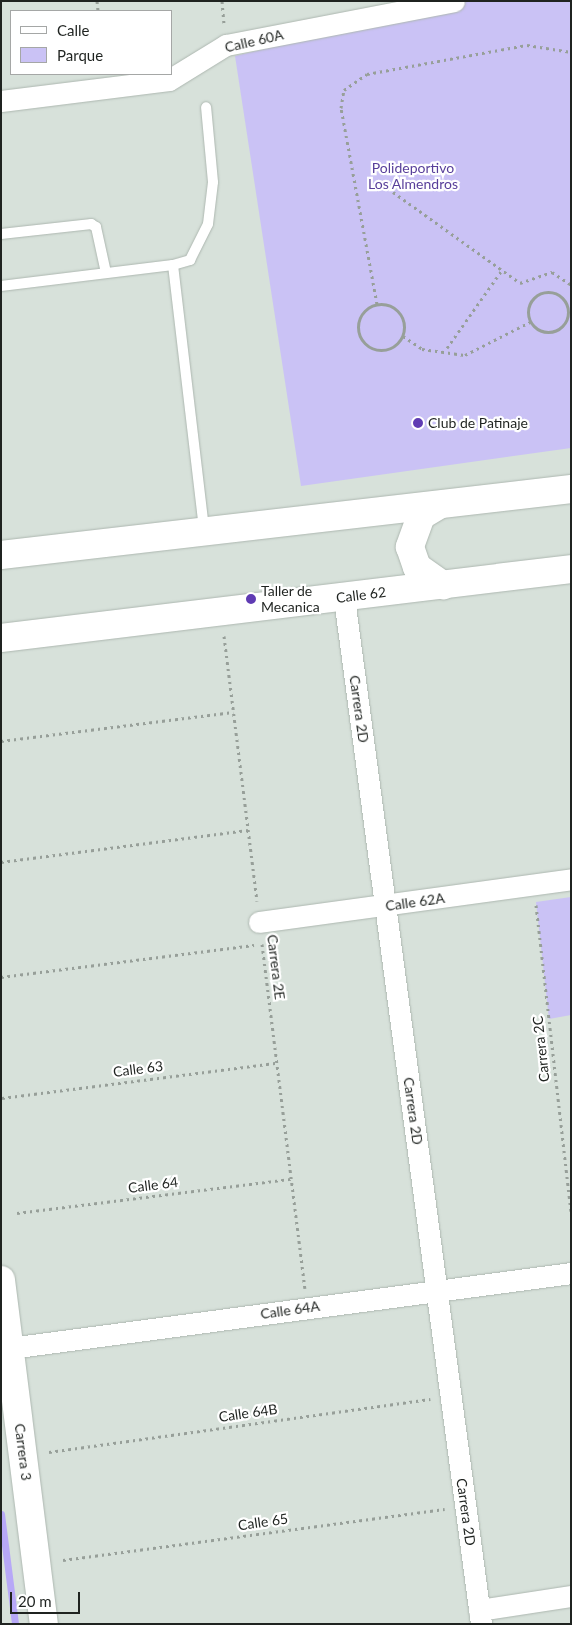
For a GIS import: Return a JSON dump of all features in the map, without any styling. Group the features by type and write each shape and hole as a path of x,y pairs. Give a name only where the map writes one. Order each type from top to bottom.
{"street":[{"name":"Calle 60A","path":"1,101 168,80 226,44 454,1"},
{"path":"1,555 571,489"},
{"path":"439,505 421,516 410,546 417,567 444,585"},
{"name":"Calle 62","path":"1,638 344,598 571,569"},
{"name":"Carrera 2D","path":"344,598 480,1617"},
{"name":"Calle 62A","path":"259,922 571,879"},
{"name":"Calle 64A","path":"10,1348 571,1273"},
{"name":"Carrera 3","path":"1,1280 44,1624"},
{"path":"480,1617 571,1596"}],"lane":[{"path":"1,286 173,265 190,260 208,224 213,182 206,107"},
{"path":"1,234 91,224 96,227 106,273"},
{"path":"173,265 204,532"}],"path":[{"path":"377,304 341,108 344,90 367,74 527,45 571,52"},
{"path":"393,192 520,283 552,272 571,285"},
{"path":"447,348 502,270"},
{"path":"557,293 566,302 569,314 563,326 552,333 539,331 530,322 527,310 538,294 557,293"},
{"path":"377,304 393,307 403,320 403,336 387,350 366,345 360,337 360,316 377,304"},
{"path":"403,336 422,349 465,355 530,322"},
{"name":"Carrera 2E","path":"223,628 307,1308"},
{"path":"1,741 234,712"},
{"path":"1,862 248,830"},
{"name":"Carrera 2C","path":"534,884 571,1211"},
{"path":"1,977 262,944"},
{"name":"Calle 63","path":"2,1098 277,1062"},
{"name":"Calle 64","path":"17,1213 291,1179"},
{"name":"Calle 64B","path":"49,1452 451,1396"},
{"name":"Calle 65","path":"63,1560 465,1506"}],"green space":[{"name":"Polideportivo Los Almendros","path":"468,1 571,1 571,448 301,486 235,56"},
{"path":"571,897 571,1015 549,1019 536,902"}],"waterway":[{"path":"1,1514 15,1624"}],"place":[{"name":"Club de Patinaje","path":"418,423"},
{"name":"Taller de Mecanica","path":"251,599"}]}
